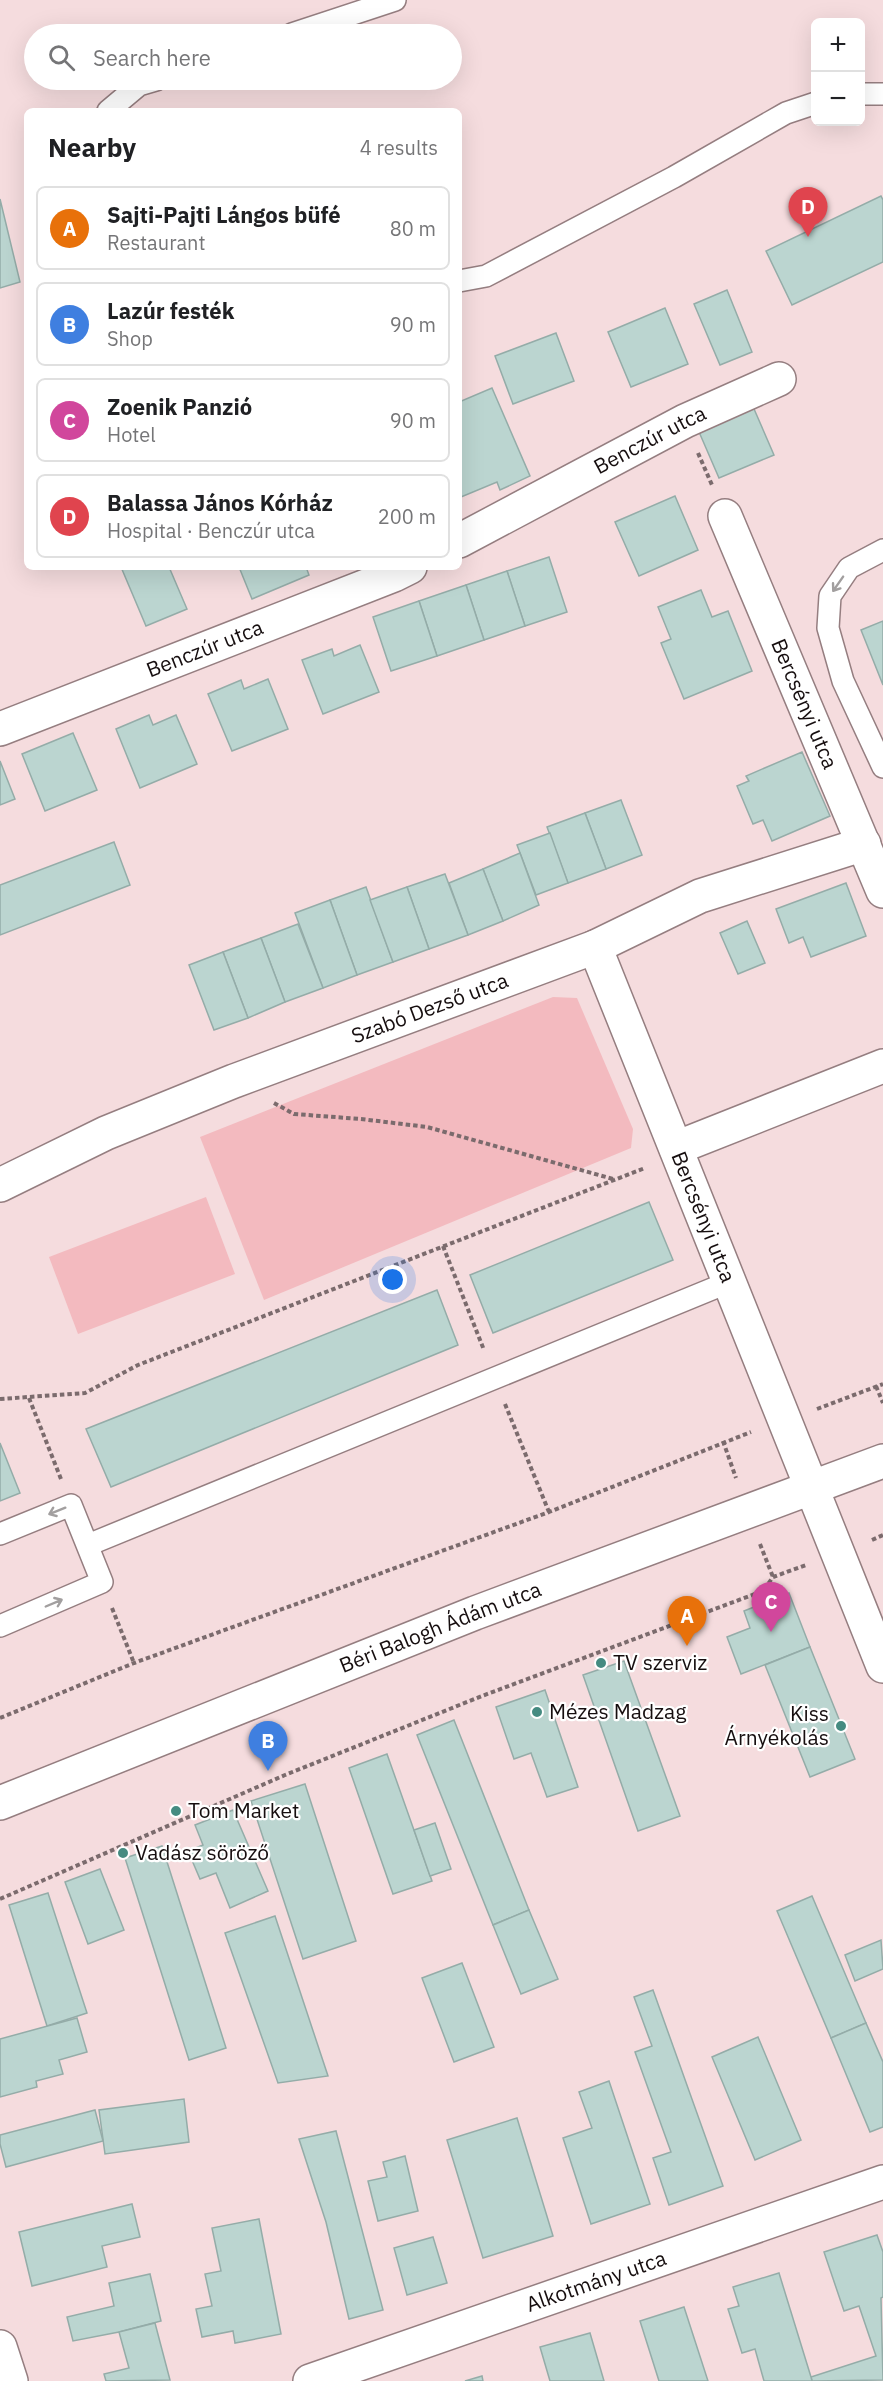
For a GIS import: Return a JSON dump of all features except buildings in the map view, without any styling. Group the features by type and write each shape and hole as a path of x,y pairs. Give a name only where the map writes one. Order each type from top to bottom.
{"street":[{"name":"Benczúr utca","path":"462,539 685,421 779,379"},
{"name":"Bercsényi utca","path":"725,516 883,891"},
{"name":"Benczúr utca","path":"0,729 404,570"},
{"name":"Szabó Dezső utca","path":"0,1185 106,1133 234,1081 595,947 700,896 864,844"},
{"name":"Bercsényi utca","path":"595,947 883,1666"},
{"path":"678,1151 883,1066"},
{"name":"Béri Balogh Ádám utca","path":"0,1803 475,1613 883,1461"},
{"name":"Alkotmány utca","path":"310,2381 883,2182"},
{"path":"0,2347 11,2381"}],"lane":[{"path":"322,24 395,0"},
{"path":"112,108 133,90"},
{"path":"865,94 883,94"},
{"path":"462,280 486,276 674,177 786,113 811,105"},
{"path":"883,550 849,568 830,596 828,628 843,681 883,767"},
{"path":"88,1545 729,1282"},
{"path":"0,1534 71,1505 102,1582 0,1626"}],"path":[{"path":"234,1081 294,1114 427,1127 614,1179"},
{"path":"0,1399 86,1393 138,1365 614,1179 678,1151"},
{"path":"443,1246 549,1512"},
{"path":"0,1718 134,1663 549,1512 723,1442 883,1384"},
{"path":"876,1386 883,1403"},
{"path":"29,1398 71,1505"},
{"path":"0,1899 307,1766 482,1696 763,1591 773,1577"},
{"path":"102,1582 134,1663"}],"shaded area":[{"path":"553,997 577,998 633,1129 631,1148 264,1300 200,1137"},
{"path":"206,1197 235,1274 78,1334 49,1257"}],"place":[{"name":"Balassa János Kórház","path":"808,237"},
{"name":"Zoenik Panzió","path":"771,1632"},
{"name":"Sajti-Pajti Lángos büfé","path":"687,1646"},
{"name":"TV szerviz","path":"601,1663"},
{"name":"Mézes Madzag","path":"537,1712"},
{"name":"Kiss Árnyékolás","path":"841,1726"},
{"name":"Lazúr festék","path":"268,1771"},
{"name":"Tom Market","path":"176,1811"},
{"name":"Vadász söröző","path":"123,1853"}]}
